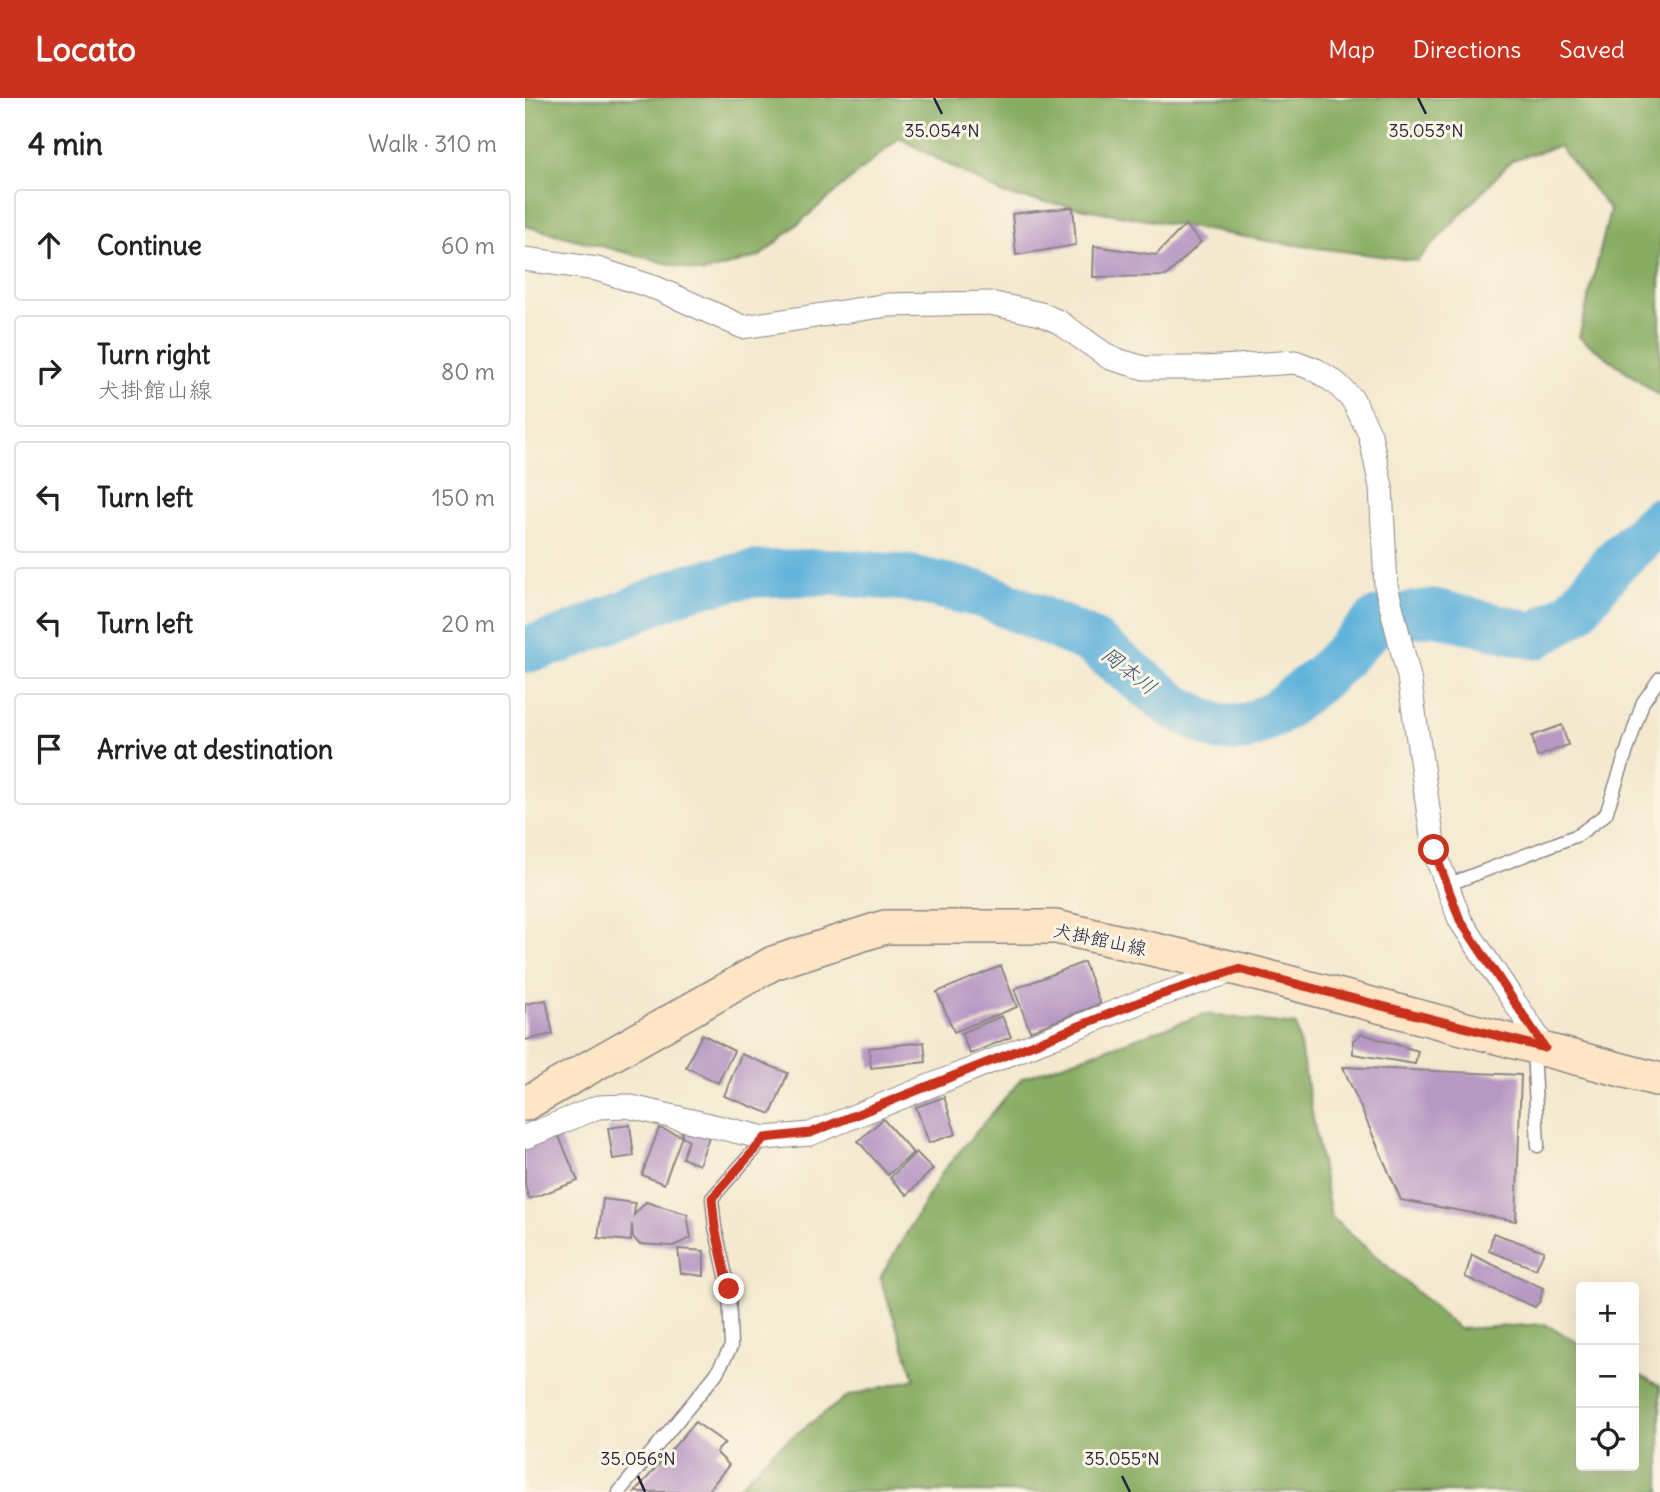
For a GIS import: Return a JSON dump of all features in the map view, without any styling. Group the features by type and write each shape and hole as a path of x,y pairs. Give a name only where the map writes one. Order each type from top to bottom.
{"main road":[{"name":"犬掛館山線","path":"525,1104 773,963 884,927 1056,927 1238,969 1660,1080"}],"street":[{"path":"525,259 560,262 597,270 656,288 743,327 888,305 990,303 1041,314 1059,322 1110,358 1144,368 1205,369 1295,362 1317,370 1336,383 1353,400 1370,434 1381,487 1387,586 1409,677 1434,850 1460,920 1539,1047"},
{"path":"525,1137 598,1107 627,1106 765,1138 810,1133 1142,1001 1238,969"}],"lane":[{"path":"1447,885 1578,835 1606,814 1643,702 1660,678"},
{"path":"1538,1146 1539,1047"},
{"path":"619,1492 716,1374 731,1347 729,1289 715,1227 712,1198 765,1138"}],"green space":[{"path":"525,98 1660,98 1660,396 1579,337 1610,210 1559,146 1512,160 1417,261 1280,243 1005,195 899,138 760,256 703,273 525,226"},
{"path":"1205,1014 1296,1025 1331,1217 1459,1329 1545,1324 1576,1341 1576,1471 1639,1471 1639,1375 1660,1386 1660,1492 734,1492 774,1450 848,1396 915,1379 880,1278 943,1171 1022,1078"}],"building":[{"path":"1073,207 1076,245 1016,255 1012,214"},
{"path":"1185,225 1201,242 1166,276 1093,277 1094,246 1156,255"},
{"path":"1562,725 1568,745 1537,757 1532,736"},
{"path":"1084,962 1100,1004 1030,1031 1014,989"},
{"path":"1001,966 1017,1007 954,1032 937,992"},
{"path":"546,1000 553,1034 525,1040 525,1004"},
{"path":"1002,1016 1011,1037 970,1054 961,1033"},
{"path":"702,1034 734,1051 718,1083 686,1067"},
{"path":"1362,1034 1418,1051 1415,1064 1353,1054 1353,1040"},
{"path":"924,1042 926,1062 871,1068 869,1048"},
{"path":"741,1054 788,1073 771,1114 724,1096"},
{"path":"1343,1067 1521,1075 1516,1221 1401,1200"},
{"path":"944,1097 956,1134 929,1143 916,1107"},
{"path":"883,1119 913,1153 888,1175 858,1141"},
{"path":"682,1124 710,1134 699,1165 682,1158 689,1140 682,1136"},
{"path":"630,1125 634,1156 613,1159 608,1128"},
{"path":"659,1128 682,1136 664,1184 642,1175"},
{"path":"557,1132 578,1181 529,1199 525,1185 525,1144"},
{"path":"916,1152 933,1169 907,1195 890,1178"},
{"path":"603,1199 635,1203 634,1215 646,1202 687,1214 691,1238 673,1246 639,1244 633,1237 632,1224 631,1241 598,1238"},
{"path":"1493,1233 1544,1251 1536,1269 1489,1251"},
{"path":"678,1249 704,1251 704,1276 681,1273"},
{"path":"1472,1255 1543,1288 1540,1301 1535,1307 1465,1277"},
{"path":"695,1422 725,1443 716,1452 729,1465 707,1492 635,1492"}],"waterway":[{"name":"岡本川","path":"525,650 561,640 691,586 752,574 830,572 907,578 984,595 1091,641 1175,707 1218,728 1244,728 1275,714 1324,675 1378,620 1434,612 1535,636 1574,612 1614,563 1660,520"}],"route":[{"path":"729,1289 715,1227 712,1198 765,1138 810,1133 1142,1001 1238,969 1545,1048 1460,920 1434,850"}]}
